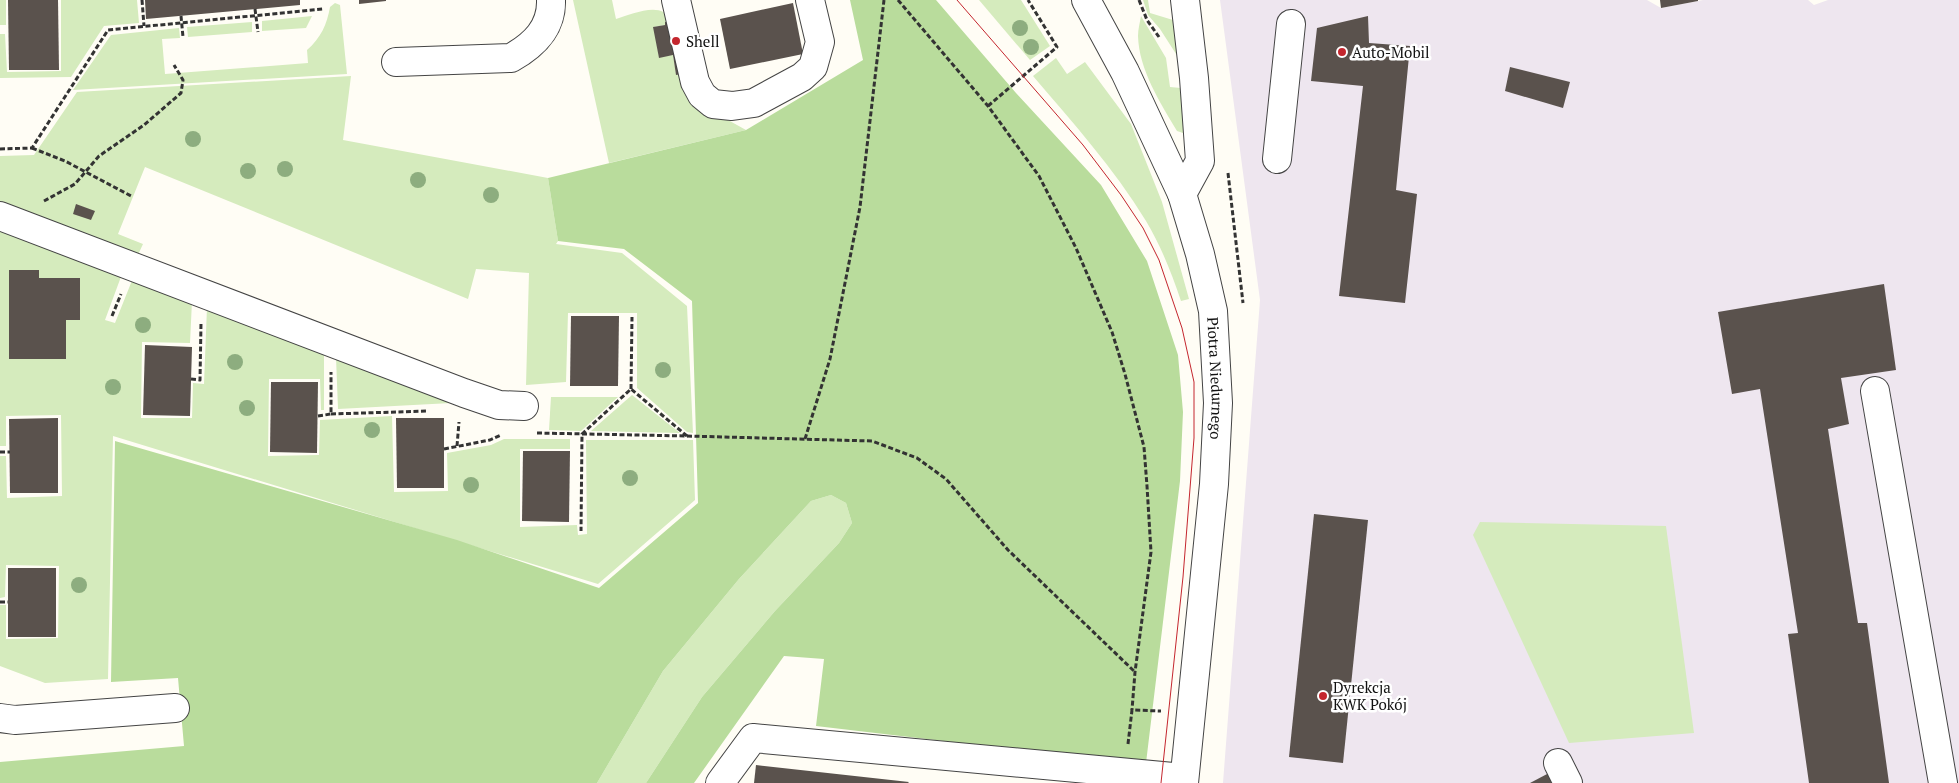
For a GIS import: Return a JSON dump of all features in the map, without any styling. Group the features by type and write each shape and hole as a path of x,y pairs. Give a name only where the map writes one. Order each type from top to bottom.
{"street":[{"path":"396,62 511,58 527,49 539,36 549,21 551,0"},
{"path":"676,0 695,82 702,95 713,104 732,106 754,103 802,77 813,67 820,42 810,0"},
{"name":"Piotra Niedurnego","path":"1086,0 1126,72 1182,194 1200,254 1213,311 1218,403 1214,484 1184,780"},
{"path":"1182,194 1200,161 1194,78 1185,0"},
{"path":"1277,159 1291,24"},
{"path":"5,217 464,393 499,405 524,406"},
{"path":"1875,391 1943,783"},
{"path":"0,718 15,720 175,708"},
{"path":"720,783 753,738 1010,772 1137,773 1184,780"}],"path":[{"path":"142,0 144,26"},
{"path":"805,439 830,359 860,207 884,0"},
{"path":"898,0 988,106 1040,176 1076,248 1112,332 1125,374 1144,447 1151,552 1134,672 1128,744 1137,773"},
{"path":"988,106 1056,46 1028,0"},
{"path":"255,9 258,32"},
{"path":"32,148 108,30 323,9"},
{"path":"181,16 183,37"},
{"path":"5,217 28,204 45,201 67,189 99,156 144,125 181,93 183,80 174,65"},
{"path":"0,149 32,148 86,171 133,197"},
{"path":"581,531 582,434 631,389 632,317"},
{"path":"191,379 200,380 202,318"},
{"path":"331,368 331,414"},
{"path":"631,389 688,436"},
{"path":"318,416 430,411"},
{"path":"457,446 459,420"},
{"path":"444,449 490,440 508,432"},
{"path":"582,434 872,440 917,458 946,479 1008,550 1134,672"},
{"path":"0,452 10,452"},
{"path":"0,602 8,602"},
{"path":"1132,710 1169,712"}],"shaded area":[{"path":"1220,0 1647,0 1661,8 1703,0 1808,0 1814,5 1828,0 1959,0 1959,783 1223,783 1260,300"}],"green space":[{"path":"0,0 6,0 6,25 0,25"},
{"path":"61,0 137,0 139,23 104,26 71,77 0,78 0,34 5,34 7,72 61,71"},
{"path":"573,0 612,0 616,19 647,10 661,11 667,15 670,21 665,22 665,25 654,27 659,57 673,55 676,74 681,74 719,115 746,130 609,163"},
{"path":"850,0 936,0 1016,93 1101,185 1147,261 1178,355 1183,412 1180,481 1146,763 1122,762 816,726 824,659 784,656 694,783 646,783 702,697 775,611 839,543 852,523 846,503 831,495 811,501 739,579 663,671 597,783 0,783 0,762 184,746 178,678 111,682 115,441 457,540 599,588 698,503 692,301 624,249 558,241 548,178 746,130 863,60"},
{"path":"979,0 1021,0 1050,46 1030,60"},
{"path":"1143,0 1148,0 1150,13 1173,20 1178,57 1160,29 1148,15"},
{"path":"335,3 340,5 347,74 73,90 111,35 179,28 180,38 162,39 165,74 308,63 307,50 320,36 330,7"},
{"path":"312,16 306,28 262,31 262,21"},
{"path":"1141,16 1166,58 1170,87 1181,88 1187,129 1183,133 1177,131 1157,97 1146,73 1139,49 1138,36"},
{"path":"252,22 252,32 188,37 187,27"},
{"path":"1056,58 1067,74 1085,62 1131,124 1162,202 1189,299 1181,301 1157,240 1134,201 1092,146 1033,76"},
{"path":"351,76 343,140 548,178 558,241 556,244 622,253 687,306 693,433 687,432 637,388 637,313 568,313 566,382 526,385 529,273 476,269 468,299 145,167 118,234 143,244 137,257 0,203 0,156 34,155 77,92"},
{"path":"0,228 122,274 105,320 115,323 133,278 192,301 190,343 142,342 141,418 192,418 193,383 204,384 207,307 324,352 324,410 321,410 320,379 269,379 268,456 319,455 320,420 392,416 394,492 448,491 447,453 491,445 504,439 570,439 570,449 520,449 520,527 577,525 578,535 587,534 586,440 693,440 695,500 598,584 113,436 108,679 45,683 0,666 0,605 6,605 6,639 58,638 59,566 6,565 5,597 0,598 0,456 6,456 7,498 62,496 61,415 6,416 6,446 0,446"},
{"path":"336,357 438,394 451,403 338,409"},
{"path":"632,395 680,433 591,431"},
{"path":"551,397 618,397 581,431 549,430"},
{"path":"831,495 846,503 852,523 839,543 775,611 702,697 646,783 597,783 663,671 739,579 811,501"},
{"path":"1480,522 1666,526 1694,733 1569,743 1473,535"}],"building":[{"path":"8,0 58,0 59,70 9,70"},
{"path":"145,0 300,0 300,5 146,19"},
{"path":"359,0 386,0 386,1 359,4"},
{"path":"1660,0 1698,0 1698,1 1661,8"},
{"name":"Shell","path":"793,3 803,54 730,69 720,19"},
{"path":"1368,16 1369,43 1410,46 1396,190 1417,194 1405,303 1339,296 1363,86 1311,81 1317,28"},
{"name":"Shell","path":"670,21 702,70 676,75 673,55 659,58 653,27 665,25 665,22"},
{"path":"1510,67 1570,82 1563,108 1505,91"},
{"path":"76,204 95,211 91,220 73,214"},
{"path":"9,270 39,270 39,278 80,278 80,320 66,320 66,359 9,359"},
{"path":"1884,284 1896,370 1841,378 1849,424 1828,429 1858,623 1867,623 1889,783 1809,783 1788,634 1798,633 1760,389 1732,394 1718,312"},
{"path":"571,316 619,316 618,386 570,386"},
{"path":"145,345 192,347 190,416 143,415"},
{"path":"271,382 318,382 317,453 270,452"},
{"path":"58,418 58,493 10,493 9,419"},
{"path":"396,418 444,418 444,488 397,488"},
{"path":"523,451 570,451 569,522 522,521"},
{"name":"Dyrekcja KWK Pokój","path":"1314,514 1368,520 1343,763 1289,757"},
{"path":"8,568 56,568 56,637 8,637"},
{"path":"756,765 909,782 754,783"},
{"path":"1549,773 1554,783 1530,783"}],"tram line":[{"path":"957,0 1083,145 1121,195 1143,228 1159,260 1182,328 1194,382 1194,438 1183,577 1161,783"}],"place":[{"name":"Shell","path":"676,41"},
{"name":"Auto-Mobil","path":"1342,52"},
{"name":"Dyrekcja KWK Pokój","path":"1323,696"}]}
